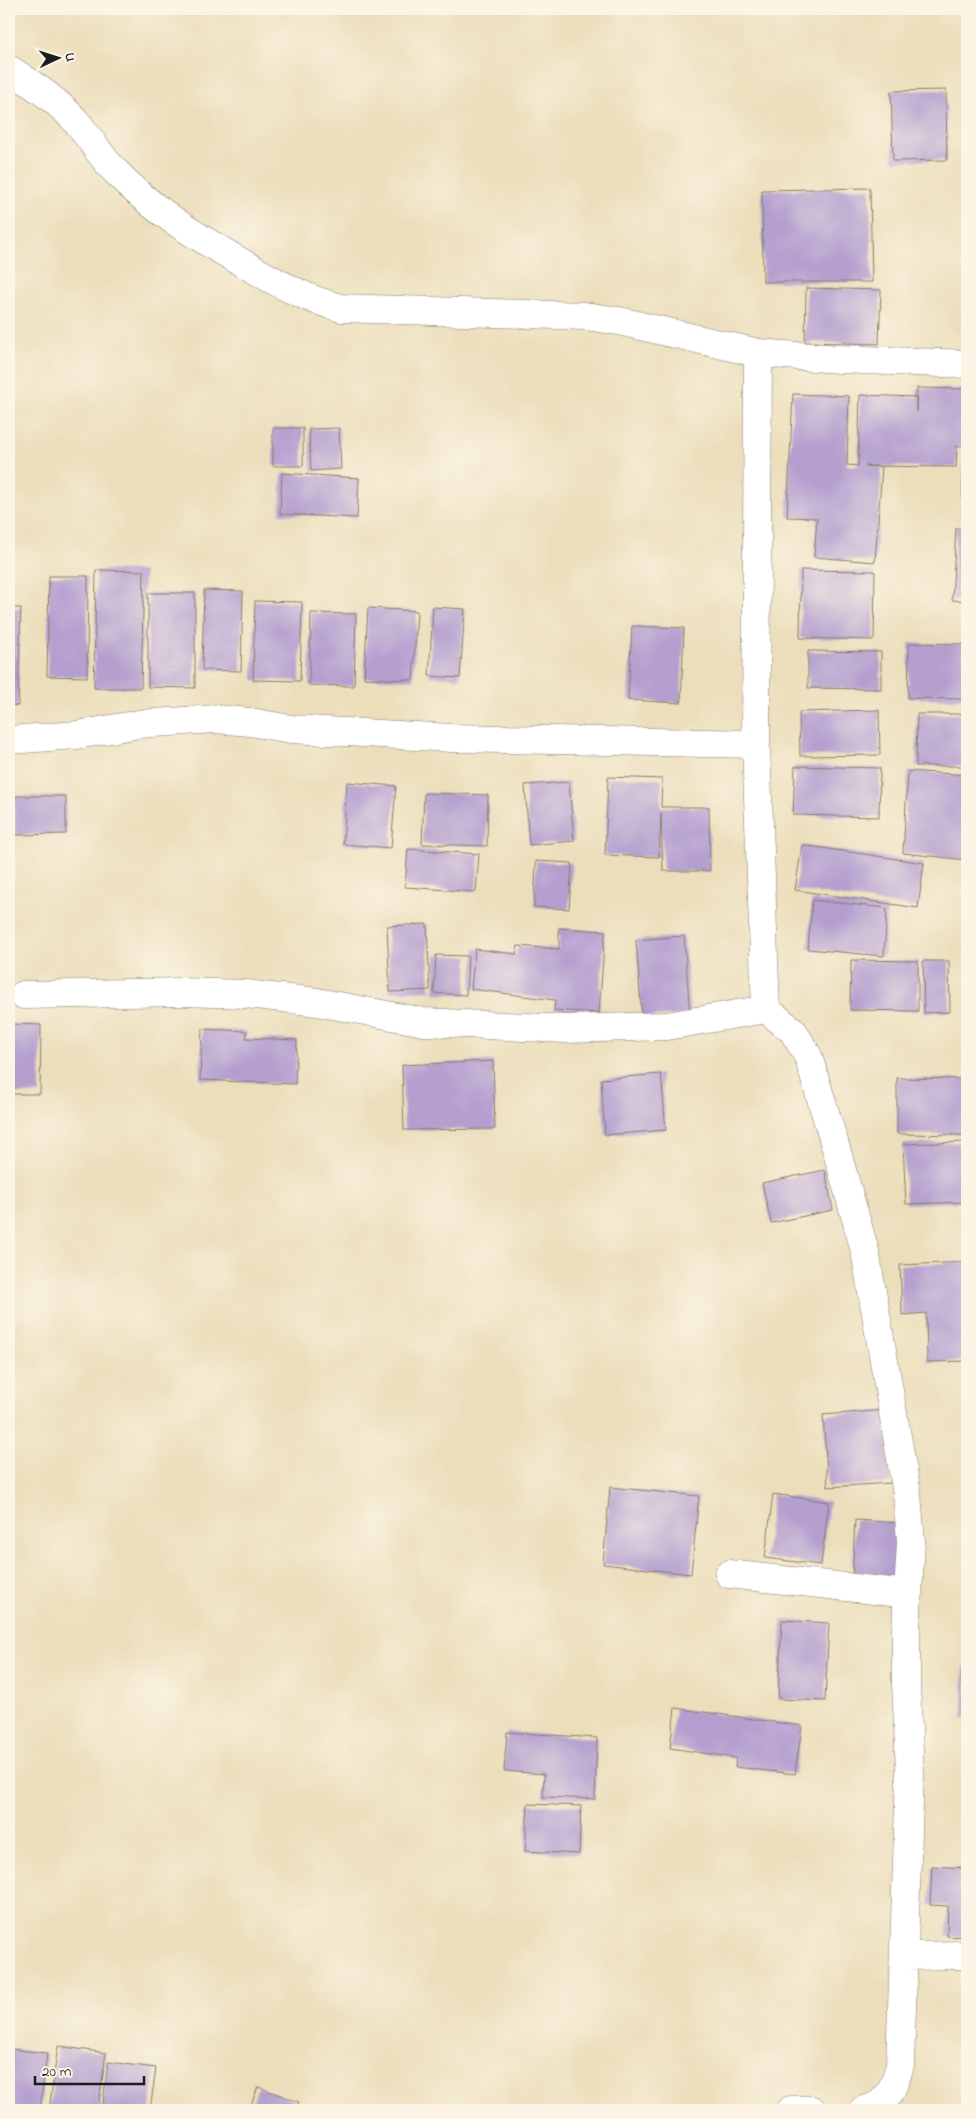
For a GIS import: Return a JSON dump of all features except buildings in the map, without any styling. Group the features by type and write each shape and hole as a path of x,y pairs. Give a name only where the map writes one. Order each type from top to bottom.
{"street":[{"path":"9,69 38,88 79,124 114,170 146,201 189,233 276,283 314,300 341,308 585,316 758,353 840,359 967,364"},
{"path":"758,353 756,744 766,1009 793,1031 808,1056 865,1251 907,1494 911,1541 906,1630 906,1684 910,1773 900,2065 897,2078 882,2103 872,2109 863,2110"},
{"path":"9,740 77,734 145,724 215,719 250,722 291,729 452,738 756,744"},
{"path":"23,995 144,992 246,994 317,1002 424,1022 564,1029 667,1026 766,1009"},
{"path":"729,1574 909,1594"},
{"path":"905,1956 967,1955"},
{"path":"791,2110 812,2110"}]}
